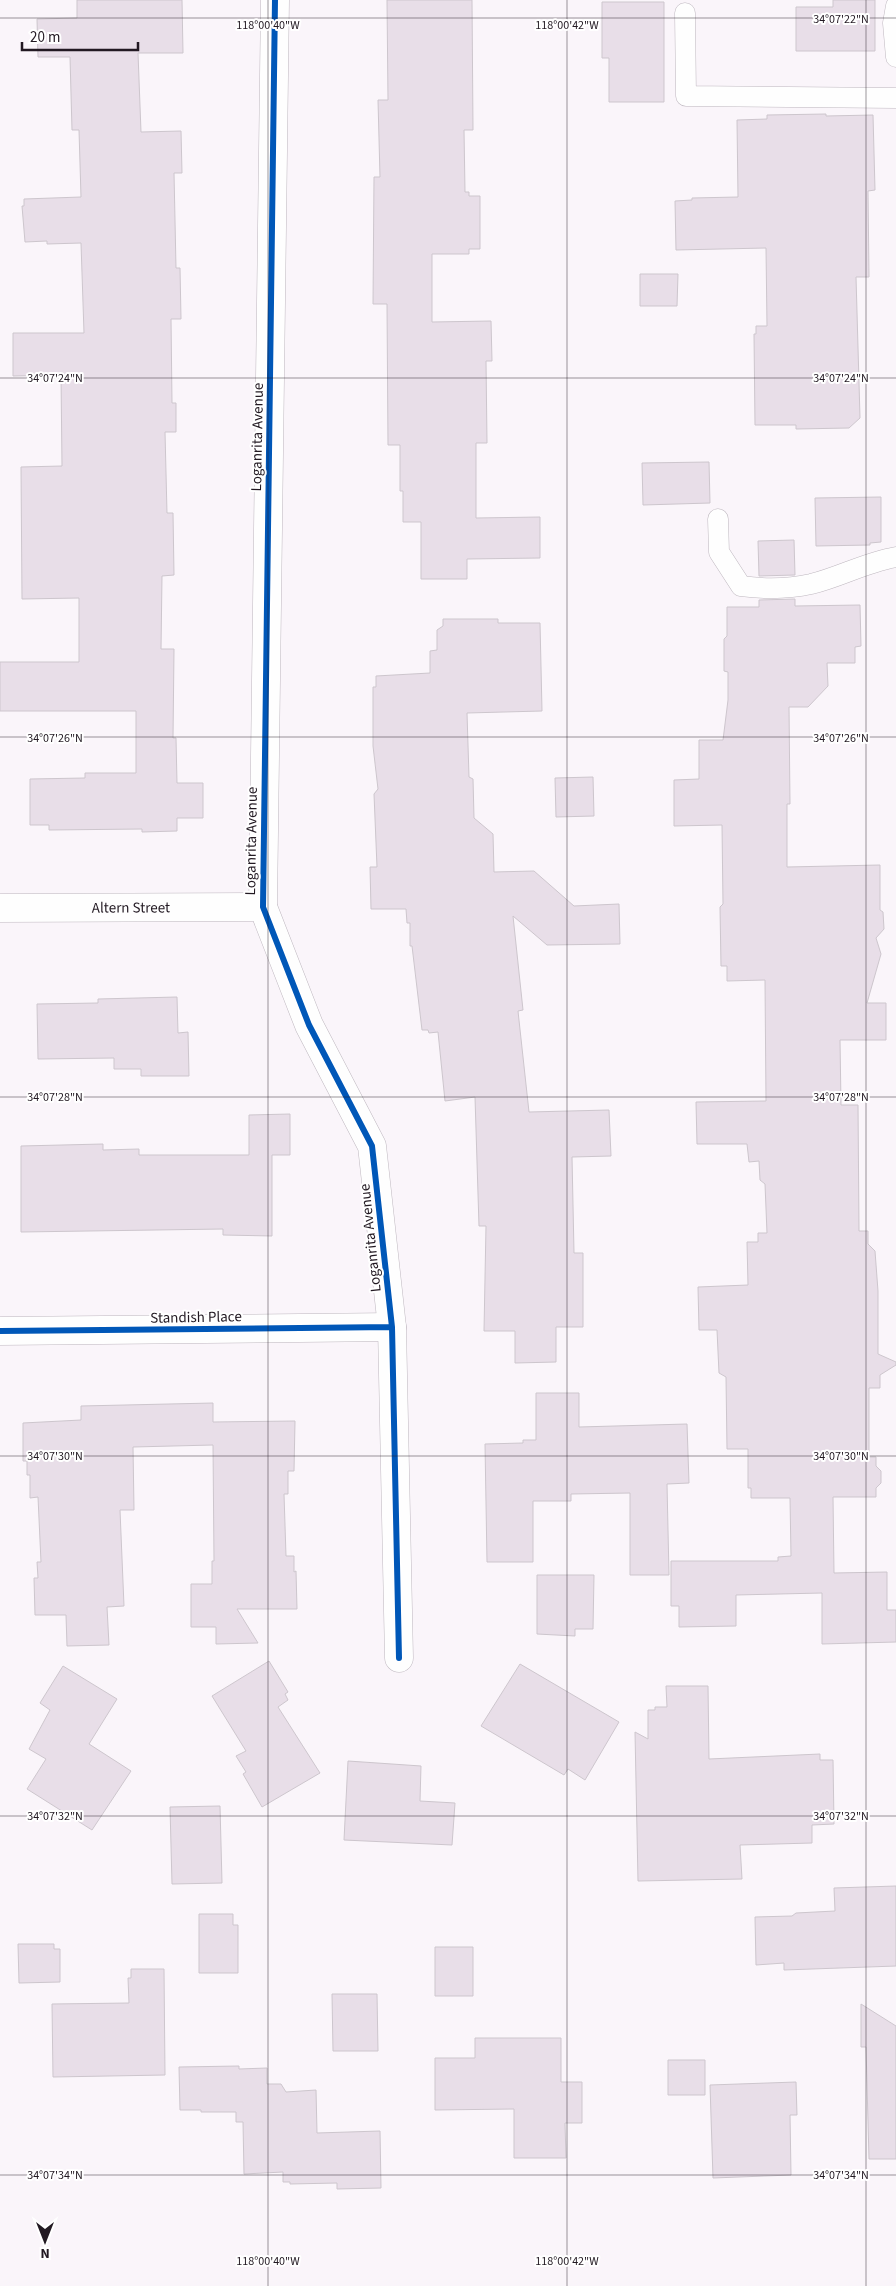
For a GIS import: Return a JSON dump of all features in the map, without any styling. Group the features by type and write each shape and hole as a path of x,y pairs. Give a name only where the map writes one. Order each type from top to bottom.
{"street":[{"name":"Loganrita Avenue","path":"275,0 263,907 309,1024 372,1146 392,1327 399,1658"},
{"name":"Altern Street","path":"0,908 263,907"},
{"name":"Standish Place","path":"0,1331 392,1327"}],"lane":[{"path":"896,6 892,23 896,57"},
{"path":"685,13 686,96 896,98"},
{"path":"718,518 719,552 741,586 759,588 811,584 878,560 896,557"}],"building":[{"path":"77,0 182,0 183,53 138,53 141,132 181,131 182,173 174,173 176,268 180,268 181,319 171,319 172,403 176,403 176,432 165,432 167,513 173,513 174,575 162,576 161,649 174,649 173,738 176,738 177,783 203,783 203,818 177,818 177,831 142,832 142,829 49,830 49,825 30,825 30,779 85,778 85,773 136,773 136,711 0,711 0,662 79,662 79,598 22,599 21,467 62,466 61,375 13,376 13,333 84,333 81,243 47,244 47,241 25,242 22,206 24,206 24,199 81,197 79,130 72,130 70,57 38,57 37,19 77,18"},
{"path":"387,0 472,0 473,130 464,130 465,192 469,192 469,196 480,196 480,249 469,249 469,254 432,254 432,322 491,321 492,361 486,361 487,443 476,443 476,518 540,517 540,558 467,559 467,579 421,579 421,522 403,522 403,491 400,491 400,445 388,445 387,304 373,304 374,177 380,177 378,100 388,100"},
{"path":"833,0 875,0 875,51 796,51 796,7 833,7"},
{"path":"602,2 664,2 664,102 609,102 609,58 602,58"},
{"path":"826,114 826,116 873,115 875,190 868,191 869,277 856,277 860,418 849,428 796,429 796,425 755,425 754,334 756,334 756,326 767,326 766,248 676,250 675,201 692,200 692,198 738,197 737,120 767,119 767,115"},
{"path":"640,274 678,274 677,306 640,306"},
{"path":"709,462 710,503 643,505 642,463"},
{"path":"881,497 881,542 870,543 870,545 816,546 815,498"},
{"path":"794,540 795,575 759,576 758,541"},
{"path":"795,599 795,606 860,605 861,646 855,647 855,663 827,663 828,686 808,707 789,707 790,804 787,804 787,867 880,865 880,910 883,912 884,929 876,938 881,954 867,1003 886,1003 886,1040 840,1040 841,1105 858,1105 859,1231 868,1231 868,1244 875,1251 878,1291 878,1354 896,1362 896,1365 880,1375 880,1388 869,1388 869,1457 876,1457 876,1466 881,1471 881,1483 876,1488 876,1497 833,1497 834,1573 887,1572 887,1610 896,1610 896,1642 822,1644 822,1593 736,1595 736,1626 679,1627 679,1606 671,1606 671,1561 778,1561 778,1557 791,1556 790,1498 751,1498 751,1488 748,1488 748,1449 727,1449 726,1377 719,1373 717,1330 699,1330 698,1287 748,1285 747,1242 758,1242 758,1233 767,1233 765,1184 760,1180 759,1161 749,1162 747,1144 697,1144 696,1102 766,1101 765,980 727,981 727,966 721,966 720,907 723,904 722,825 674,826 674,780 699,779 699,740 723,740 728,700 728,672 724,671 727,607 759,607 759,600"},
{"path":"443,619 498,619 498,623 540,623 542,711 467,713 469,777 473,779 474,818 493,834 494,872 534,871 574,906 619,904 620,944 547,945 513,916 523,1010 518,1011 529,1112 609,1110 611,1156 572,1157 574,1253 583,1253 583,1327 556,1327 556,1362 515,1363 515,1331 484,1331 486,1226 479,1226 475,1097 445,1101 438,1032 429,1033 428,1030 422,1030 412,946 410,946 410,923 407,923 406,909 371,909 370,867 377,867 374,794 378,789 373,746 373,687 376,687 376,676 430,673 430,651 437,650 437,630 443,626"},
{"path":"593,777 594,816 556,817 555,778"},
{"path":"177,997 178,1033 188,1032 189,1076 141,1076 141,1069 114,1069 114,1058 38,1059 37,1004 98,1003 98,999"},
{"path":"290,1114 290,1155 272,1155 272,1236 223,1235 223,1229 21,1232 21,1146 103,1144 103,1150 139,1149 139,1155 249,1155 249,1115"},
{"path":"536,1393 579,1393 579,1427 687,1424 689,1483 667,1484 669,1575 630,1575 630,1493 571,1494 571,1501 533,1501 533,1562 487,1562 485,1444 523,1443 523,1440 536,1440"},
{"path":"213,1403 213,1422 295,1421 294,1471 288,1471 288,1494 284,1494 286,1556 294,1556 297,1609 237,1609 258,1643 216,1644 216,1627 191,1627 191,1584 212,1584 212,1561 214,1561 213,1445 133,1447 134,1510 120,1510 124,1606 107,1607 109,1645 67,1646 66,1615 35,1615 34,1578 38,1578 37,1562 41,1562 38,1497 30,1498 30,1475 27,1475 27,1461 23,1461 23,1423 81,1420 81,1406"},
{"path":"537,1575 594,1575 593,1629 575,1629 575,1636 537,1634"},
{"path":"269,1661 288,1692 285,1694 288,1700 278,1707 320,1773 262,1807 243,1774 246,1772 236,1756 246,1751 212,1696"},
{"path":"520,1664 619,1722 585,1780 568,1769 564,1775 481,1726"},
{"path":"63,1666 117,1699 89,1744 131,1771 92,1830 27,1789 46,1759 29,1749 50,1710 40,1703"},
{"path":"666,1686 708,1686 709,1759 820,1754 820,1760 833,1760 834,1824 812,1825 812,1843 740,1845 742,1879 638,1881 635,1732 648,1739 648,1710 655,1710 655,1707 667,1707"},
{"path":"348,1761 421,1766 420,1801 455,1803 452,1845 344,1840"},
{"path":"220,1806 222,1883 172,1884 170,1807"},
{"path":"896,1886 896,1966 784,1970 784,1963 756,1965 755,1917 792,1916 796,1913 835,1911 834,1888"},
{"path":"199,1914 233,1914 233,1925 238,1925 238,1973 199,1973"},
{"path":"18,1944 54,1944 54,1949 60,1949 60,1982 19,1983"},
{"path":"435,1947 473,1947 473,1996 435,1996"},
{"path":"131,1969 164,1969 165,2075 53,2077 52,2004 129,2003 128,1978 131,1978"},
{"path":"332,1994 377,1994 378,2051 333,2051"},
{"path":"861,2004 896,2026 896,2159 869,2159 866,2047 861,2047"},
{"path":"475,2038 561,2038 561,2082 582,2082 582,2123 565,2123 566,2158 514,2158 514,2109 435,2110 435,2058 475,2058"},
{"path":"668,2060 705,2060 705,2095 668,2095"},
{"path":"239,2066 239,2069 267,2068 267,2084 281,2084 286,2092 316,2090 317,2133 380,2131 381,2188 337,2189 337,2183 290,2184 290,2182 283,2182 283,2172 244,2174 243,2122 236,2122 236,2112 180,2110 179,2067"},
{"path":"796,2082 797,2115 790,2115 791,2175 713,2178 710,2085"}],"cycle path":[{"path":"275,0 263,907 309,1025 372,1146 392,1327 399,1658"},
{"path":"0,1331 392,1327"}]}
